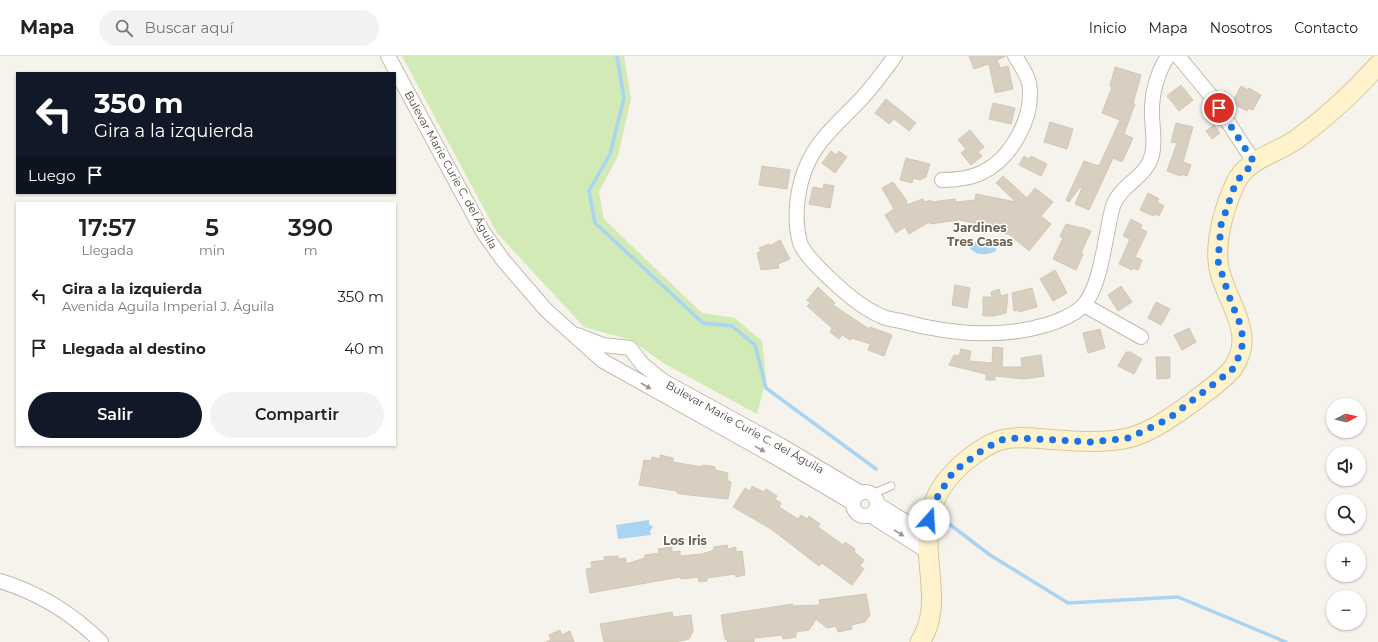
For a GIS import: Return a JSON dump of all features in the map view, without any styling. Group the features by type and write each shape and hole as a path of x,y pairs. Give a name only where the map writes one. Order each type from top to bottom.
{"street":[{"name":"Bulevar Marie Curie C. del Águila","path":"388,56 483,232 522,285 588,350 619,371 775,457 866,502"},
{"path":"942,180 963,179 982,173 998,162 1014,144 1024,122 1028,104 1029,83 1015,56"},
{"path":"889,58 862,97 823,136 812,154 801,182 796,219 801,245 818,267 847,295 881,316 918,326 964,333 1003,334 1034,328 1073,314 1084,305 1093,289 1114,204 1124,189 1146,169 1152,156 1153,92 1160,70 1177,56 1211,96 1236,131 1254,162"},
{"path":"920,642 925,634 932,597 927,543 929,520 933,504 953,472 984,449 1001,440 1018,438 1092,442 1129,438 1168,419 1232,370 1242,350 1242,329 1229,296 1218,261 1221,225 1236,182 1254,162 1295,140 1338,106 1378,65"},
{"path":"1084,305 1141,337"},
{"name":"Bulevar Marie Curie C. del Águila","path":"569,331 603,345 630,348 642,364 663,381 780,445 866,502"},
{"path":"623,347 617,349 612,360 619,371 633,367 635,354"},
{"path":"866,502 927,543"},
{"path":"0,581 23,588 54,604 101,642"}],"lane":[{"path":"866,502 890,486"}],"green space":[{"path":"402,56 624,56 631,99 618,156 599,192 604,219 702,313 735,318 762,341 766,379 757,414 665,364 631,340 584,327 497,233"}],"water":[{"path":"991,240 996,243 996,251 989,254 977,253 970,249 968,245 972,241 980,244"},
{"path":"649,520 649,524 653,527 650,531 651,535 618,539 616,525"}],"building":[{"path":"969,56 1006,56 997,60 1000,68 1008,66 1013,89 995,93 989,64 974,69"},
{"path":"1115,67 1141,75 1133,104 1135,104 1124,134 1133,138 1122,162 1113,158 1089,210 1075,204 1082,188 1080,187 1069,202 1066,200 1084,161 1098,166 1100,164 1120,120 1102,113 1112,87 1110,86"},
{"path":"1181,85 1193,100 1179,111 1167,96"},
{"path":"1241,86 1248,90 1249,88 1261,95 1253,110 1249,108 1247,111 1232,103"},
{"path":"886,99 916,123 909,131 894,119 889,124 875,113"},
{"path":"993,103 1015,108 1011,124 989,119"},
{"path":"1050,122 1073,129 1067,149 1044,142"},
{"path":"1176,123 1193,127 1183,162 1191,165 1187,176 1182,174 1181,176 1167,171 1177,143 1171,142"},
{"path":"1214,125 1220,133 1212,139 1206,131"},
{"path":"970,130 984,147 978,152 982,156 971,165 961,153 966,149 958,140"},
{"path":"831,151 836,155 839,151 847,157 835,173 822,163"},
{"path":"1024,156 1029,159 1031,156 1047,164 1041,176 1019,165"},
{"path":"906,158 930,164 926,177 920,180 913,178 912,183 900,180"},
{"path":"762,166 790,170 787,189 759,185"},
{"path":"1003,176 1027,198 1035,188 1053,202 1041,216 1051,224 1029,251 1010,235 1002,232 1003,229 959,220 930,224 929,222 909,234 905,227 896,233 885,215 894,209 882,188 893,182 907,201 906,205 923,199 924,202 931,200 931,202 955,199 956,202 975,200 976,194 1016,202 996,183"},
{"path":"824,184 834,186 830,208 809,204 813,187 823,189"},
{"path":"1148,193 1159,199 1157,202 1164,206 1159,216 1155,214 1153,216 1140,210"},
{"path":"1131,219 1142,225 1140,228 1147,232 1135,257 1142,260 1138,270 1133,268 1132,270 1119,264 1130,239 1123,236"},
{"path":"1066,224 1091,231 1081,253 1083,254 1076,270 1053,259 1063,238 1060,236"},
{"path":"780,240 790,259 778,264 779,268 761,270 757,253 761,251 759,248 769,244 770,246"},
{"path":"1055,270 1067,293 1053,301 1040,279"},
{"path":"955,285 970,288 967,308 952,305"},
{"path":"1121,286 1132,302 1118,311 1108,295"},
{"path":"818,287 835,303 833,305 869,329 870,327 892,335 884,356 868,350 870,344 852,338 850,340 842,335 839,339 830,332 832,328 807,306 810,303 807,300"},
{"path":"1032,288 1037,307 1019,312 1018,310 1014,311 1012,293"},
{"path":"999,289 1001,296 1008,294 1006,313 994,316 983,316 983,297 992,297 991,292"},
{"path":"1156,302 1170,309 1161,325 1148,318"},
{"path":"1189,328 1196,342 1182,350 1174,335"},
{"path":"1100,329 1105,348 1088,353 1083,333"},
{"path":"993,347 1003,348 1002,367 1022,367 1021,358 1041,355 1044,376 1024,379 995,376 995,380 986,380 986,374 949,365 954,355 959,356 961,349 971,351 969,361 992,363"},
{"path":"1126,352 1130,352 1142,359 1134,374 1118,366"},
{"path":"1156,357 1170,357 1170,378 1157,379"},
{"path":"660,455 673,458 673,462 702,467 703,465 715,467 715,470 728,473 727,480 731,482 728,499 689,495 677,493 677,491 639,485 644,460 651,461 652,457 660,459"},
{"path":"752,486 764,492 766,489 777,496 775,499 781,503 779,507 798,519 801,515 807,519 809,516 820,524 818,527 843,545 845,542 855,549 854,552 864,560 860,566 864,569 852,585 822,563 819,566 771,529 733,507 745,488 750,491"},
{"path":"727,545 728,549 736,547 736,552 742,551 745,575 736,577 735,574 707,578 707,581 699,582 698,577 681,579 680,577 590,593 586,569 592,568 591,562 605,560 604,557 618,556 618,559 626,558 626,564 645,558 645,555 659,553 658,549 672,547 672,552 680,551 680,556 702,554 714,550 714,547"},
{"path":"866,594 870,615 865,622 851,625 852,629 838,632 836,626 827,628 816,619 809,630 796,632 796,637 783,639 782,635 754,638 754,642 728,642 725,639 721,615 793,604 793,606 820,605 819,600"},
{"path":"672,612 673,617 691,615 693,631 689,639 676,642 604,642 600,624"},
{"path":"560,630 562,635 570,631 574,642 546,642 551,640 549,635"}],"waterway":[{"path":"617,56 624,98 610,154 589,191 595,223 703,323 732,326 755,345 766,388 876,469"},
{"path":"940,517 990,555 1068,603 1178,597 1286,642"}],"district":[{"name":"Jardines Tres Casas","path":"980,234"},
{"name":"Los Iris","path":"685,540"}],"route":[{"path":"929,520 933,504 953,472 984,449 1001,440 1033,438 1092,442 1129,438 1168,419 1232,370 1242,350 1242,329 1229,296 1218,261 1221,225 1236,182 1254,162 1236,131 1219,108"}]}
